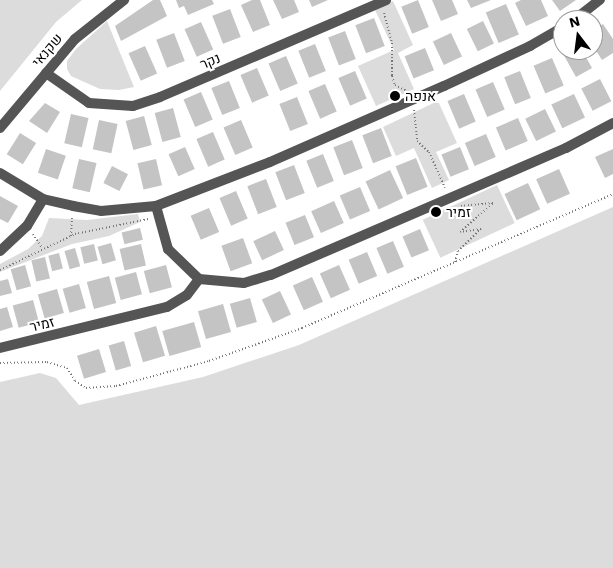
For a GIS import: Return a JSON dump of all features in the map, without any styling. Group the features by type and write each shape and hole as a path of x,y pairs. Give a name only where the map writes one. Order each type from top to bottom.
{"street":[{"name":"שקנאי","path":"0,128 74,39 124,0"},
{"path":"587,10 600,0"},
{"name":"נקר","path":"46,73 89,103 133,106 383,1"},
{"path":"0,173 43,199 73,206 101,210 156,206 270,162 411,101 530,46 553,33"},
{"path":"156,206 168,249 199,279 244,283 271,275 566,148 613,123"},
{"path":"0,251 27,226 43,199"},
{"name":"זמיר","path":"0,348 167,307 187,295 199,279"}],"path":[{"path":"383,1 392,44 392,76 395,85 407,90 416,119 417,141 429,152 450,198 457,206 494,203 460,232 481,230 458,251 455,262"},
{"path":"0,363 47,362 67,368 75,381 86,388 116,386 209,361 302,328 613,194"},
{"path":"71,236 73,206"},
{"path":"0,270 42,248 71,236 158,216"},
{"path":"27,226 42,248"}],"shaded area":[{"path":"0,0 82,0 56,22 0,91"},
{"path":"393,1 413,45 398,53 414,89 376,106 358,66 394,50 375,10"},
{"path":"107,21 134,87 119,90 100,89 71,76 67,69 67,61 76,49"},
{"path":"438,101 457,143 436,152 449,180 432,188 414,148 396,156 383,127"},
{"path":"497,185 515,223 440,258 423,220"},
{"path":"613,207 613,568 0,568 0,382 40,373 56,378 79,405 203,377 299,345"},
{"path":"138,214 140,222 109,236 72,244 0,272 0,264 28,249 42,236 49,218 87,220"}],"building":[{"path":"153,0 160,0 167,16 121,41 115,26"},
{"path":"176,0 212,0 214,4 188,15 184,6 179,8"},
{"path":"252,0 260,0 270,25 253,32 241,5"},
{"path":"273,0 294,0 299,12 282,19"},
{"path":"309,0 328,0 312,7"},
{"path":"418,0 429,27 412,34 401,7"},
{"path":"432,0 452,0 458,14 441,21"},
{"path":"467,0 491,0 471,8"},
{"path":"521,0 541,0 548,16 526,26 515,3"},
{"path":"552,0 576,0 561,10 559,10"},
{"path":"506,4 519,34 499,43 486,13"},
{"path":"230,9 241,37 223,44 212,16"},
{"path":"374,18 385,46 366,53 355,25"},
{"path":"483,21 494,43 478,51 467,29"},
{"path":"201,22 213,49 197,57 185,29"},
{"path":"603,24 613,39 613,53 603,59"},
{"path":"345,31 356,59 339,65 328,37"},
{"path":"174,33 185,61 167,68 156,40"},
{"path":"451,33 462,57 444,65 433,41"},
{"path":"315,44 326,71 309,78 298,51"},
{"path":"145,46 157,73 141,81 129,53"},
{"path":"425,48 434,70 414,78 405,56"},
{"path":"286,56 298,84 280,91 269,63"},
{"path":"552,58 564,86 545,93 534,66"},
{"path":"566,60 588,60 592,68 576,77"},
{"path":"257,68 269,96 252,103 240,75"},
{"path":"355,71 367,99 350,106 338,78"},
{"path":"520,71 531,98 515,104 504,77"},
{"path":"600,79 611,101 593,111 581,89"},
{"path":"229,81 240,108 222,115 211,88"},
{"path":"493,82 505,110 487,117 476,89"},
{"path":"325,84 337,112 320,119 308,91"},
{"path":"201,92 213,120 195,127 184,99"},
{"path":"464,94 476,122 459,129 447,101"},
{"path":"574,94 585,118 562,128 551,105"},
{"path":"297,97 308,124 290,131 279,104"},
{"path":"45,103 60,112 47,133 29,121"},
{"path":"173,108 181,137 162,142 155,113"},
{"path":"545,109 556,131 536,141 525,119"},
{"path":"71,114 89,118 82,147 64,143"},
{"path":"144,116 152,145 133,150 126,121"},
{"path":"518,118 528,141 506,150 496,127"},
{"path":"99,120 118,124 111,153 93,149"},
{"path":"241,120 253,148 235,155 224,127"},
{"path":"381,128 392,156 373,163 362,135"},
{"path":"213,132 225,160 208,167 196,139"},
{"path":"20,133 36,143 23,164 7,154"},
{"path":"486,134 496,157 475,166 465,143"},
{"path":"352,140 363,168 344,175 333,147"},
{"path":"185,147 195,169 178,176 169,154"},
{"path":"460,147 469,169 450,177 441,154"},
{"path":"46,149 66,156 58,179 38,173"},
{"path":"613,149 613,174 605,178 595,157"},
{"path":"323,154 334,181 317,188 306,161"},
{"path":"416,158 428,187 407,195 396,166"},
{"path":"79,159 97,163 90,192 72,188"},
{"path":"156,159 162,185 144,190 137,163"},
{"path":"294,165 305,193 286,200 275,172"},
{"path":"112,166 128,174 119,191 103,183"},
{"path":"559,169 570,194 547,204 536,179"},
{"path":"390,170 403,198 379,210 366,181"},
{"path":"266,179 277,207 258,214 247,186"},
{"path":"528,183 540,209 517,220 504,194"},
{"path":"360,187 370,211 350,220 340,196"},
{"path":"236,191 248,219 231,226 219,198"},
{"path":"0,196 18,206 8,223 0,219"},
{"path":"334,201 344,223 321,233 311,211"},
{"path":"209,208 219,232 201,240 191,216"},
{"path":"305,215 314,237 295,245 286,223"},
{"path":"140,228 143,240 124,244 122,233"},
{"path":"420,229 429,250 411,258 403,236"},
{"path":"275,231 284,250 262,260 253,241"},
{"path":"243,238 252,263 231,271 221,246"},
{"path":"393,241 404,267 387,274 376,248"},
{"path":"111,243 116,260 103,264 98,247"},
{"path":"94,244 98,261 84,264 80,247"},
{"path":"141,244 146,265 125,270 120,249"},
{"path":"75,248 80,266 70,269 64,251"},
{"path":"367,252 377,276 359,284 349,260"},
{"path":"59,253 63,269 52,271 48,256"},
{"path":"45,257 50,278 36,282 31,260"},
{"path":"25,265 31,286 17,290 11,269"},
{"path":"166,265 172,287 150,293 144,271"},
{"path":"339,265 350,290 331,298 320,274"},
{"path":"136,272 142,294 121,300 115,278"},
{"path":"109,276 116,303 94,309 87,282"},
{"path":"312,277 323,302 304,310 293,286"},
{"path":"8,279 12,293 0,296 0,281"},
{"path":"79,284 86,308 70,313 63,289"},
{"path":"57,289 64,313 45,319 38,295"},
{"path":"280,291 291,315 273,323 262,299"},
{"path":"250,298 257,322 237,328 230,304"},
{"path":"33,300 39,322 19,328 13,305"},
{"path":"223,304 231,332 206,339 198,311"},
{"path":"7,307 13,327 0,331 0,309"},
{"path":"194,322 201,347 169,356 162,331"},
{"path":"156,326 165,356 143,362 134,333"},
{"path":"124,341 131,366 116,370 109,345"},
{"path":"99,349 106,372 84,379 77,356"}],"place":[{"name":"אנפה","path":"395,96"},
{"name":"זמיר","path":"436,212"}]}
